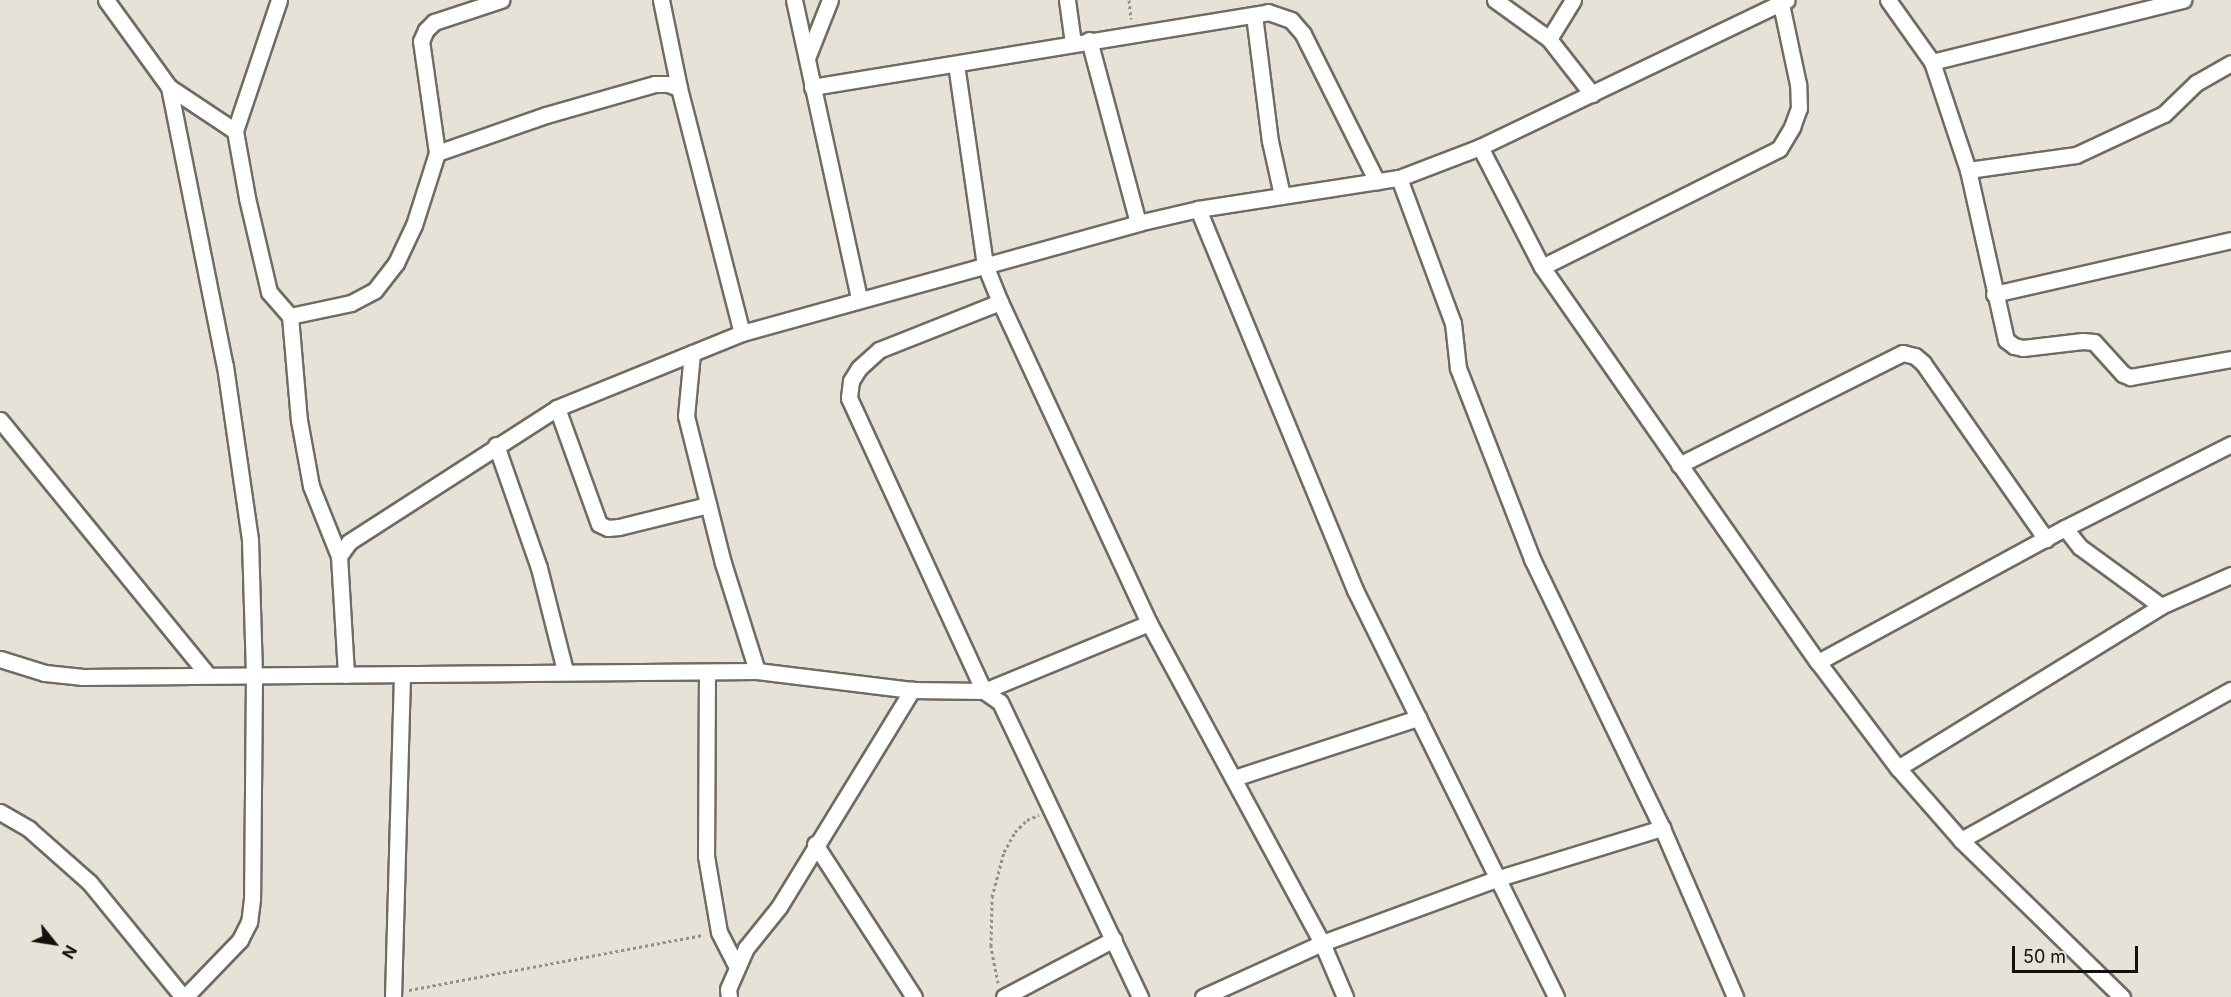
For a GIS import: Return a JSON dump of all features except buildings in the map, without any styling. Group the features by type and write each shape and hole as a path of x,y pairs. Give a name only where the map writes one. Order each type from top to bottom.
{"street":[{"path":"106,0 169,87 235,131"},
{"path":"279,0 235,131 247,198 269,292 290,316 299,420 311,486 339,556 346,675"},
{"path":"290,316 351,303 375,290 396,263 410,235 437,153 421,41 426,30 434,22 501,0"},
{"path":"661,0 679,88 742,333"},
{"path":"794,0 858,298"},
{"path":"806,59 830,0"},
{"path":"1067,0 1073,43"},
{"path":"1495,0 1549,39 1592,94"},
{"path":"1549,39 1573,0"},
{"path":"1888,0 1932,62 1968,170 2006,340 2014,346 2094,342 2123,374 2130,377 2231,359"},
{"path":"1932,62 2183,0"},
{"path":"339,556 349,542 496,445 557,408 742,333 858,298 1138,223 1198,209 1399,178 1480,147 1784,2 1798,84 1799,108 1792,127 1779,149 1542,267"},
{"path":"812,87 956,64 1263,9 1291,20 1303,34 1377,182"},
{"path":"1263,9 1270,141 1282,195"},
{"path":"1089,40 1138,223"},
{"path":"1968,170 2076,155 2164,114 2196,83 2231,63"},
{"path":"956,64 985,265 1000,303 1149,623 1322,944 1345,997"},
{"path":"437,153 546,115 655,84 668,84 679,88"},
{"path":"0,812 29,829 90,883 184,997 240,940 249,922 252,899 254,677 250,540 225,366 169,87"},
{"path":"1480,147 1542,267 1818,662 1898,768 1961,840 2122,997"},
{"path":"1399,178 1453,322 1458,368 1532,559 1662,828 1735,997"},
{"path":"1198,209 1355,590 1556,997"},
{"path":"1994,294 2231,240"},
{"path":"1000,303 879,350 859,368 851,381 849,398 984,692 999,702 1140,997"},
{"path":"692,353 686,416 708,505 757,671"},
{"path":"1679,465 1903,353 1915,356 1923,363 2046,539"},
{"path":"557,408 599,524 608,528 619,527 708,505"},
{"path":"0,420 207,674"},
{"path":"1818,662 2065,528 2231,444"},
{"path":"496,445 539,568 566,672"},
{"path":"2065,528 2080,547 2161,606"},
{"path":"1898,768 2161,606 2231,575"},
{"path":"0,659 45,673 81,677 207,674 254,677 757,671 912,690 984,692 1149,623"},
{"path":"707,672 706,856 719,932 737,967"},
{"path":"393,995 402,674"},
{"path":"729,997 728,989 747,948 779,907 815,844 912,690"},
{"path":"1961,840 2231,690"},
{"path":"1234,778 1418,718"},
{"path":"1203,997 1322,944 1496,879 1662,828"},
{"path":"815,844 914,997"},
{"path":"1001,992 1114,939"}],"path":[{"path":"1001,992 991,946 992,897 1004,852 1015,832 1027,820 1051,809"},
{"path":"393,995 719,932"}]}
